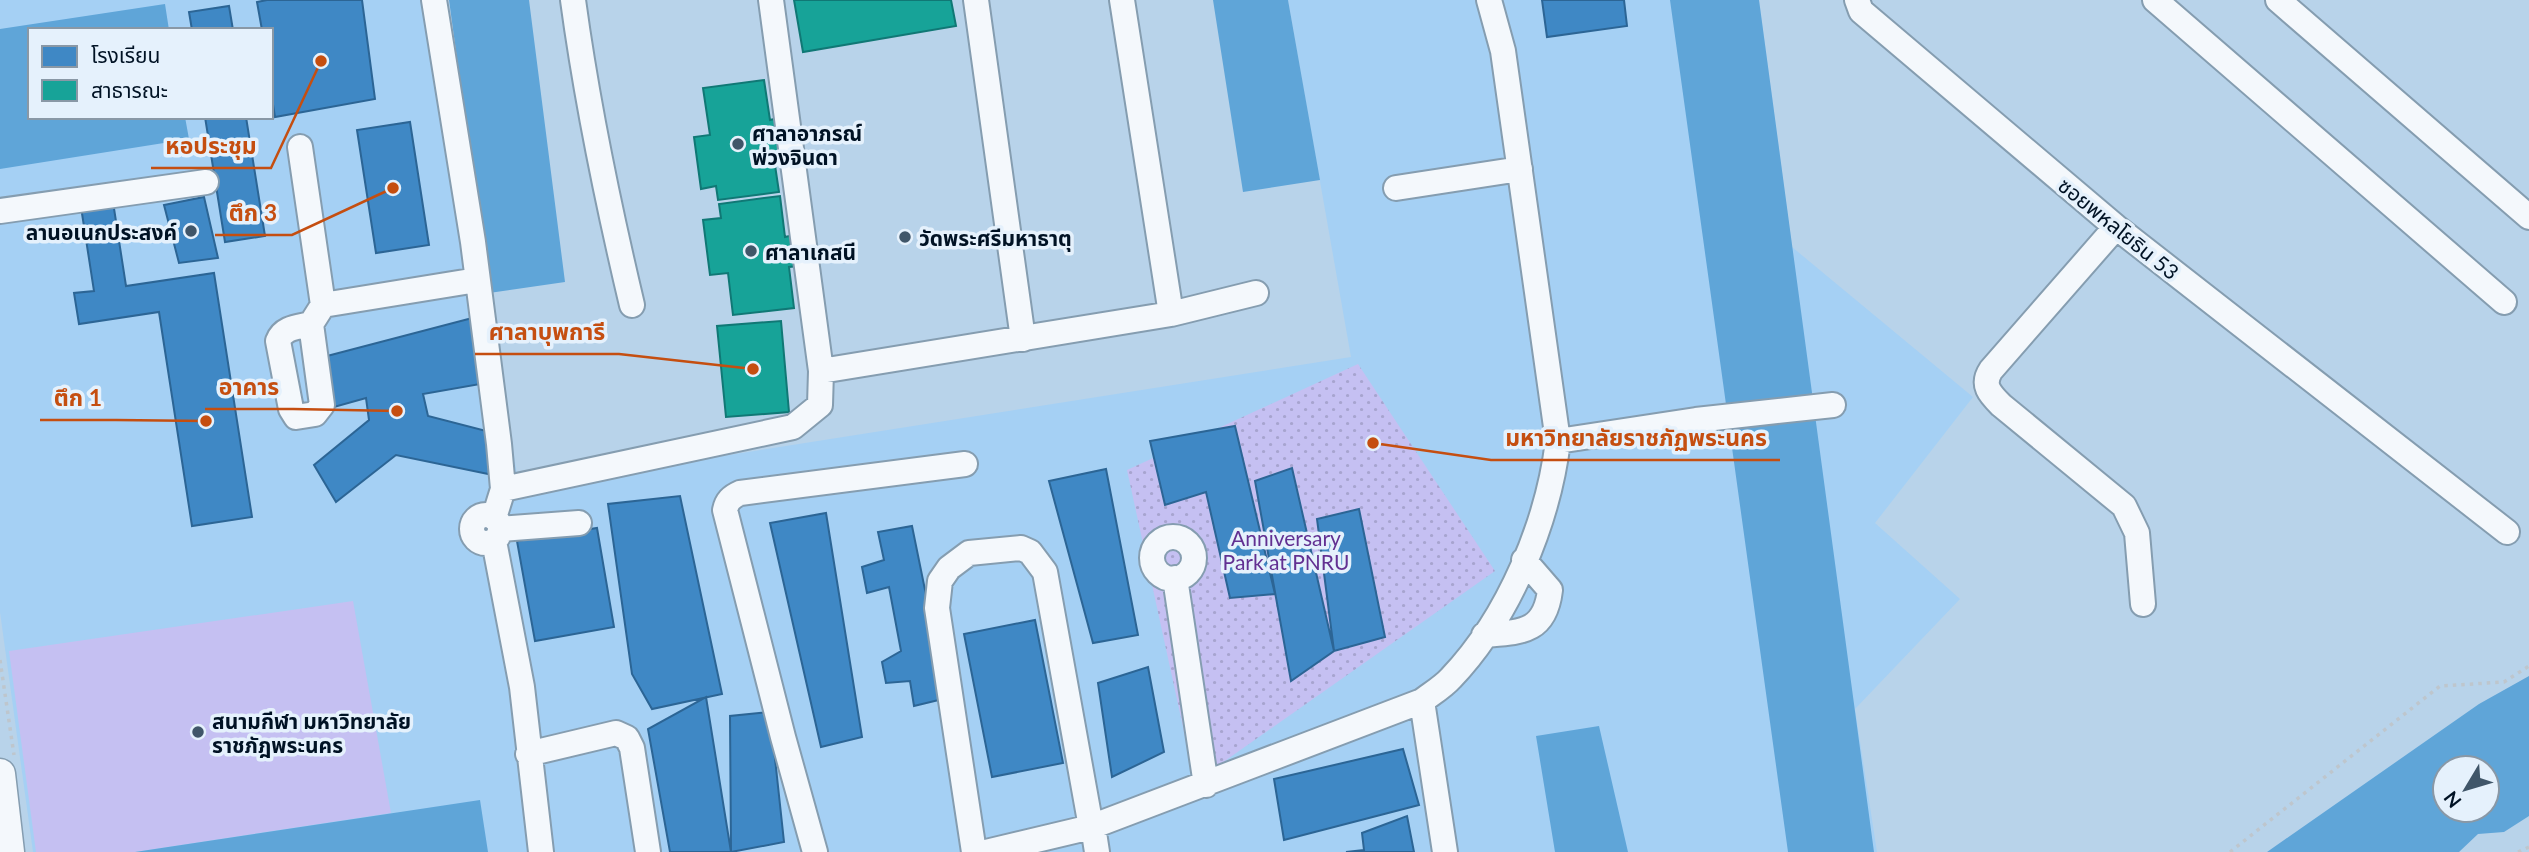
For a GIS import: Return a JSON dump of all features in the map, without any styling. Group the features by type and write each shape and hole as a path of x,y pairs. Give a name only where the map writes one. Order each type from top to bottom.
{"main road":[{"path":"0,774 9,852"}],"street":[{"path":"435,0 477,280 503,489 496,529 522,687 541,852"},
{"path":"573,0 603,181 632,305"},
{"path":"503,489 793,427 820,405 821,371 771,0"},
{"path":"976,0 1023,339"},
{"path":"1122,0 1171,314"},
{"path":"986,852 1091,826 1206,785 1422,701 1451,679 1484,635 1514,587 1543,514 1553,476 1558,441 1503,51 1489,0"},
{"name":"ซอยพหลโยธิน 53","path":"1857,0 1861,11 2116,227 2507,532"},
{"path":"2155,0 2504,302"},
{"path":"2278,0 2529,217"},
{"path":"300,146 317,314 477,280"},
{"path":"1396,188 1520,169"},
{"path":"0,211 206,182"},
{"path":"2116,227 1986,378 1987,390 2011,414 2124,506 2137,533 2143,604"},
{"path":"821,371 1171,314 1256,293"},
{"path":"1558,441 1696,420 1826,405"},
{"path":"815,852 783,737 725,510 726,504 732,497 740,494 965,464"},
{"path":"496,529 579,523"},
{"path":"974,852 937,608 940,581 949,568 969,553 1021,548 1030,552 1045,572 1097,852"},
{"path":"1484,635 1531,628 1544,617 1550,590 1524,560"},
{"path":"1175,578 1206,785"},
{"path":"1422,701 1445,852"},
{"path":"528,754 616,733 626,738 632,748 648,852"}],"path":[{"path":"2230,852 2440,686 2504,682 2529,666"},
{"path":"2518,852 2529,847"}],"shaded area":[{"path":"0,0 445,0 519,488 1351,357 1288,0 1759,0 1792,247 1973,397 1875,523 1960,599 1855,709 1877,852 33,852 0,612"},
{"path":"449,0 529,0 565,282 489,293"},
{"path":"1213,0 1288,0 1320,180 1243,192"},
{"path":"1670,0 1759,0 1874,852 1788,852"},
{"path":"165,4 169,28 28,28 28,119 185,119 189,139 0,169 0,29"},
{"path":"2529,676 2529,816 2504,832 2478,834 2459,852 2267,852 2479,704"},
{"path":"1599,726 1628,852 1555,852 1536,736"},
{"path":"480,800 488,852 135,852"}],"green space":[{"name":"Anniversary Park at PNRU","path":"1358,364 1495,571 1195,782 1127,470"},
{"name":"สนามกีฬา มหาวิทยาลัย ราชภัฎพระนคร","path":"353,601 391,813 135,852 36,852 9,651"}],"building: โรงเรียน":[{"path":"362,0 375,99 275,117 273,28 262,28 257,2"},
{"path":"1542,0 1624,0 1627,26 1547,37"},
{"path":"229,6 233,28 192,28 189,12"},
{"path":"205,119 246,119 265,236 225,242"},
{"path":"410,122 429,245 376,253 357,130"},
{"name":"ลานอเนกประสงค์","path":"204,197 218,258 179,263 164,205"},
{"path":"113,202 126,286 214,273 252,517 192,526 159,312 79,324 74,293 94,291 81,207"},
{"path":"476,317 486,383 423,394 428,416 494,433 493,475 396,455 336,502 314,465 369,420 366,398 334,407 327,356"},
{"path":"1235,426 1275,594 1230,598 1206,492 1165,505 1150,441"},
{"path":"1292,468 1334,651 1291,681 1255,481"},
{"path":"1106,469 1138,635 1093,643 1049,481"},
{"path":"680,496 722,694 652,709 632,674 608,504"},
{"path":"1359,509 1385,637 1334,651 1317,519"},
{"path":"826,513 862,737 821,747 770,523"},
{"path":"912,526 947,698 914,706 910,681 886,683 882,662 901,651 889,587 867,593 862,567 884,560 878,532"},
{"path":"597,528 614,627 535,641 517,541"},
{"path":"1035,620 1063,763 992,777 964,634"},
{"path":"1148,667 1164,752 1112,777 1098,683"},
{"path":"706,697 731,852 670,852 648,729"},
{"path":"770,712 784,842 731,852 730,716"},
{"path":"1403,749 1419,805 1284,840 1274,779"},
{"path":"1407,816 1414,852 1346,852 1364,850 1362,833"}],"building: สาธารณะ":[{"path":"794,0 951,0 956,26 803,52"},
{"name":"ศาลาอาภรณ์ พ่วงจินดา","path":"764,80 770,120 778,118 782,151 773,152 779,192 718,200 716,186 701,189 694,137 710,135 703,88"},
{"name":"ศาลาเกสนี","path":"780,196 785,237 794,235 798,266 789,267 794,308 733,315 728,273 710,275 703,220 721,218 719,204"},
{"path":"781,321 789,412 726,417 717,326"}],"place":[{"name":"หอประชุม","path":"321,61"},
{"name":"ศาลาอาภรณ์ พ่วงจินดา","path":"738,144"},
{"name":"ตึก 3","path":"393,188"},
{"name":"ลานอเนกประสงค์","path":"191,231"},
{"name":"วัดพระศรีมหาธาตุ","path":"905,237"},
{"name":"ศาลาเกสนี","path":"751,251"},
{"name":"ศาลาบุพการี","path":"753,369"},
{"name":"อาคาร","path":"397,411"},
{"name":"ตึก 1","path":"206,421"},
{"name":"มหาวิทยาลัยราชภัฏพระนคร","path":"1373,443"},
{"name":"สนามกีฬา มหาวิทยาลัย ราชภัฎพระนคร","path":"198,732"}]}
